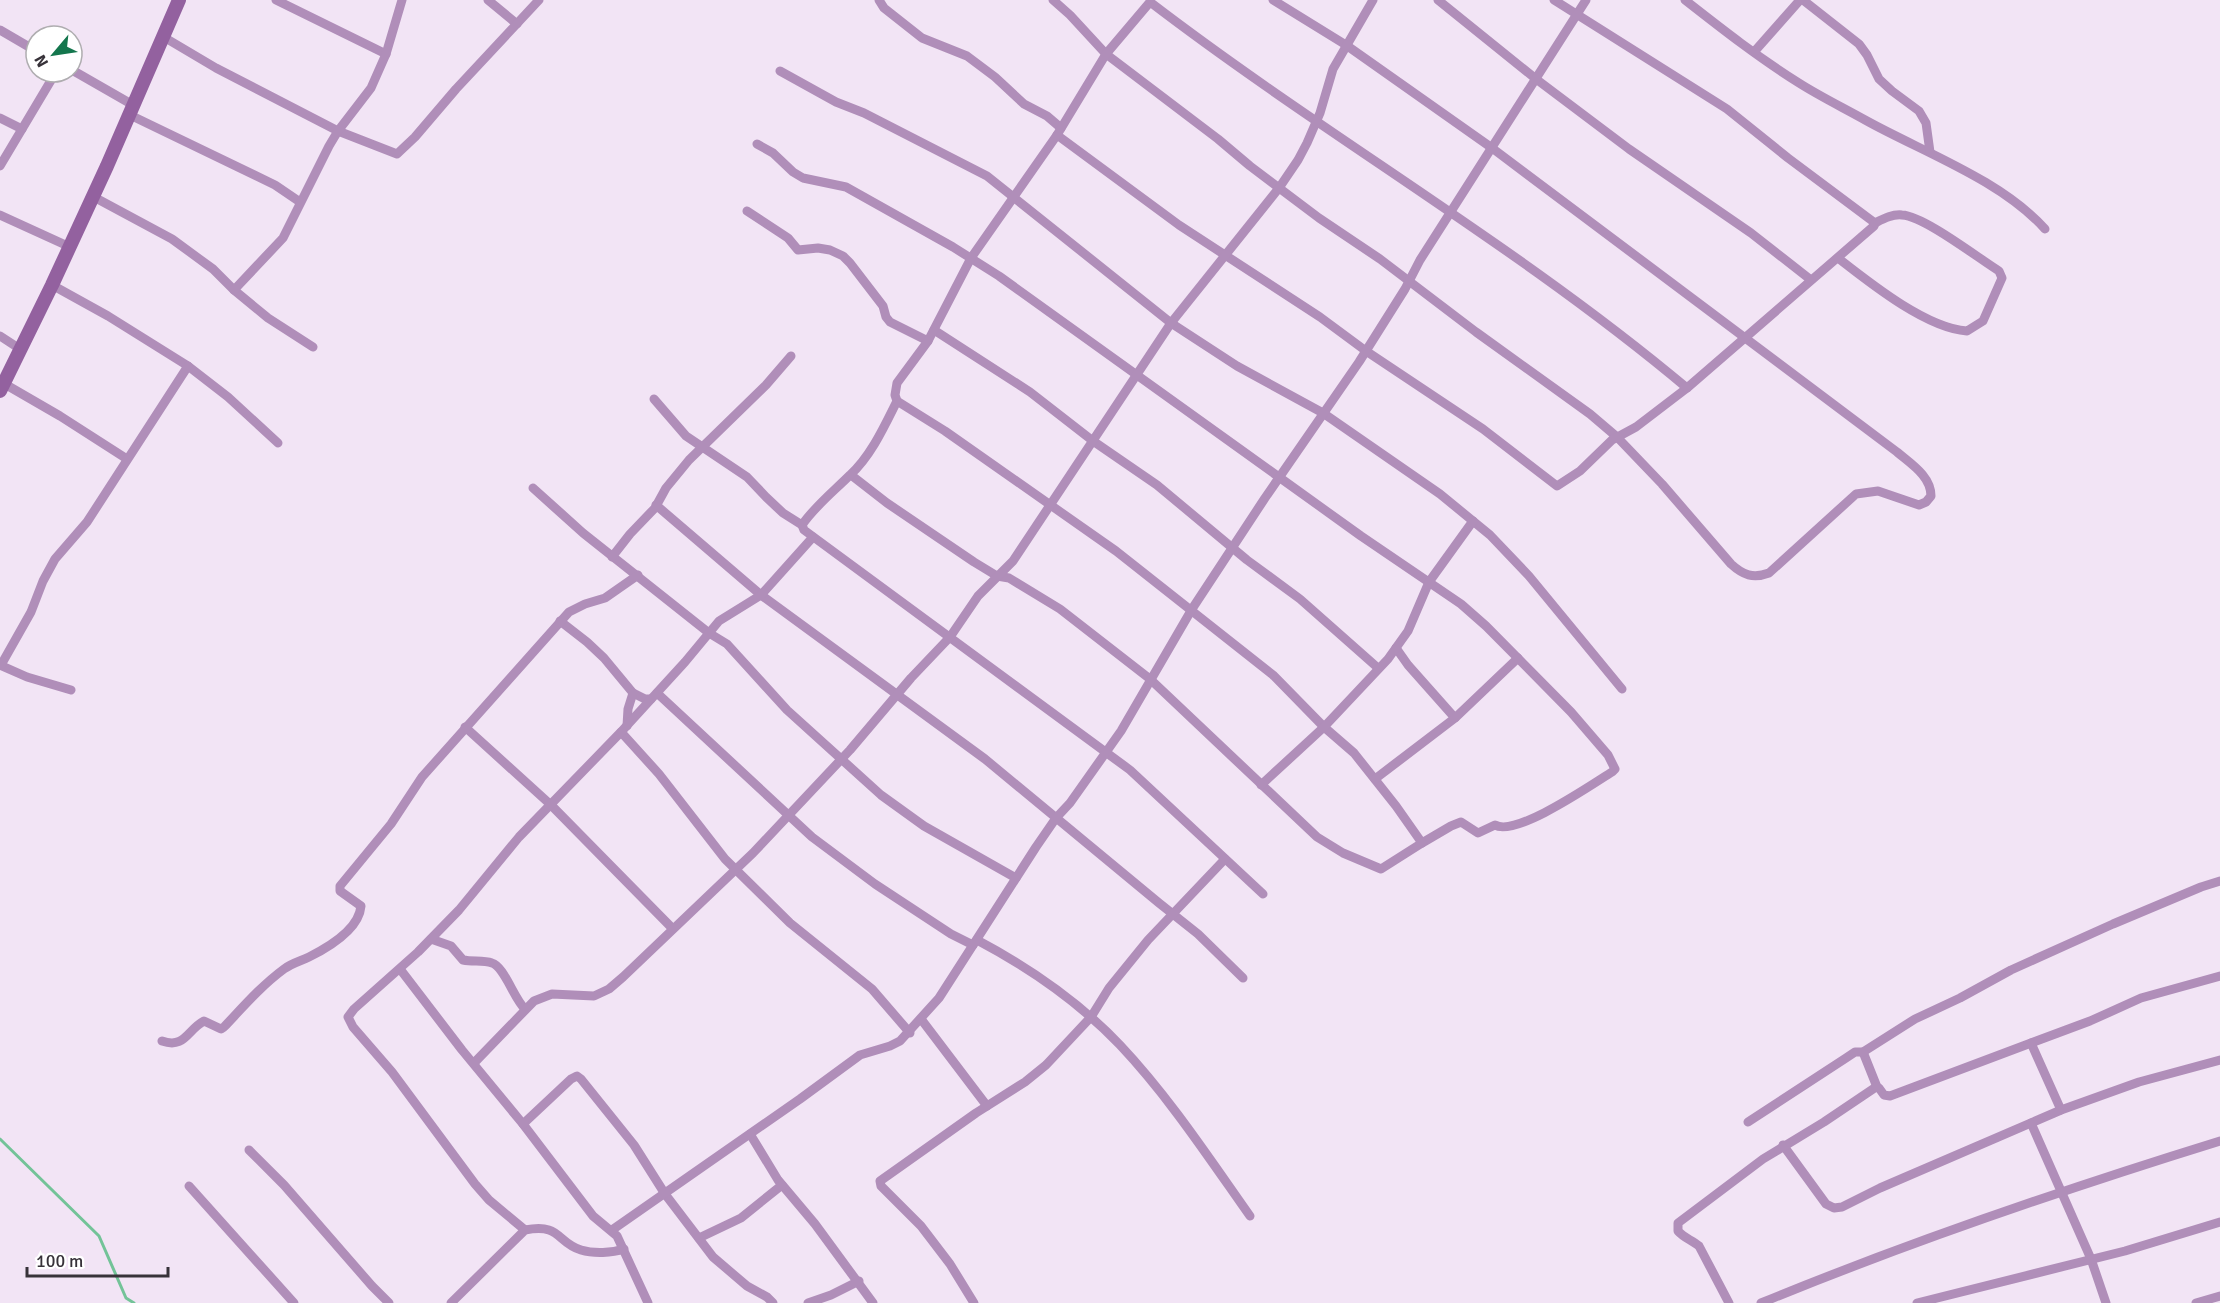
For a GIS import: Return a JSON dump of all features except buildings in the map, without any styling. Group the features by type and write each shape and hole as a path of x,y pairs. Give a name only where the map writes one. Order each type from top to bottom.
{"street":[{"path":"128,459 60,416 2,387 70,247 178,0"},
{"path":"276,0 386,54"},
{"path":"234,291 283,238 338,131 365,98 386,54 402,0"},
{"path":"488,0 518,24"},
{"path":"162,36 216,68 338,131 397,154 539,0"},
{"path":"879,0 884,8 922,38 967,56 995,77 1024,104 1047,116 1059,131 1143,200 1320,317 1366,351 1483,429 1557,486 1580,471 1600,450 1617,437 1636,427 1687,388 1838,258 1875,223 1896,215 1913,217 2000,271 2002,278 1983,321 1967,331 1941,325 1877,288 1838,258"},
{"path":"1053,0 1106,54 1279,188 1380,258 1409,282 1571,399 1617,437 1740,572 1750,576 1769,573 1856,494 1878,491 1919,505 1931,496 1931,489 1924,475 1897,452 1491,148 1346,45 1274,0"},
{"path":"474,1063 523,1015 525,1009 534,1001 552,994 594,996 609,990 788,816 950,637 978,596 1013,561 1171,323 1279,188 1307,143 1333,69 1373,0"},
{"path":"1438,0 1536,79 1651,165 1785,258 1811,280"},
{"path":"1554,0 1720,104 1804,171 1875,223"},
{"path":"612,1230 860,1055 890,1047 910,1033 956,974 1056,818 1070,803 1121,730 1192,609 1366,351 1420,260 1586,0"},
{"path":"1685,0 1800,84 1930,152 1998,191 2038,221 2045,229"},
{"path":"1754,52 1802,0 1858,44 1880,79 1892,92 1919,111 1926,123 1930,152"},
{"path":"1422,843 1354,753 1324,727 1273,675 1116,551 945,430 897,401 895,395 897,382 928,341 971,258 1059,131 1106,54 1151,1 1315,122 1356,147 1599,317 1687,388"},
{"path":"0,30 24,44"},
{"path":"780,71 836,102 864,113 987,176 1171,323 1237,366 1323,413 1440,495 1473,521 1529,576 1622,689"},
{"path":"84,78 131,110 275,185 300,202"},
{"path":"0,166 49,84"},
{"path":"0,118 22,129"},
{"path":"757,144 773,153 803,178 846,187 971,258 1470,611 1571,712 1608,755 1615,769 1558,805 1519,825 1504,828 1495,825 1478,833 1461,822 1422,843 1385,868 1377,868 1343,853 1317,837 1150,678 1060,609 1009,578 997,576 915,523 851,475"},
{"path":"92,196 172,238 213,269 234,291 268,318 313,347"},
{"path":"747,211 788,238 798,250 824,249 843,256 883,306 886,317 891,322 928,341"},
{"path":"0,215 70,247"},
{"path":"52,285 108,316 188,366 228,397 278,443"},
{"path":"934,330 1030,393 1093,441 1157,485 1300,599 1378,668"},
{"path":"0,336 20,350"},
{"path":"612,557 656,505 666,488 689,460 766,385 790,356"},
{"path":"71,690 27,677 0,665 31,612 43,581 55,559 87,522 188,366"},
{"path":"654,399 686,436 747,477 783,513 802,525 804,530 1105,751 1150,787 1263,894"},
{"path":"802,525 851,475 881,431 897,401"},
{"path":"533,488 612,557 638,575 709,633 727,644 787,710 881,795 924,826 1016,878"},
{"path":"656,505 761,595 898,693 985,759 1198,934 1243,978"},
{"path":"1261,785 1324,727 1396,648 1408,631 1429,582 1473,521"},
{"path":"525,1230 489,1200 474,1184 392,1072 348,1017 431,939 477,889 519,837 624,729 719,621 761,595 813,537"},
{"path":"162,1041 171,1044 178,1043 204,1021 220,1029 224,1028 264,985 285,968 312,956 350,929 357,920 361,906 340,891 340,886 387,830 422,777 560,621 577,607 604,598 638,575"},
{"path":"560,621 604,658 633,693 645,699 654,696"},
{"path":"1396,648 1455,718"},
{"path":"1375,779 1455,718 1518,658"},
{"path":"633,693 624,729 724,860 790,923 872,990 910,1033"},
{"path":"654,696 812,837 875,884 951,934 975,943 1028,972 1091,1017 1146,1074 1250,1216"},
{"path":"465,727 551,805 672,928"},
{"path":"974,1303 950,1264 921,1226 880,1183 1046,1065 1091,1017 1124,969 1172,913 1225,859"},
{"path":"1748,1122 1855,1052 1863,1052 1915,1019 2083,936 2220,881"},
{"path":"431,939 451,946 463,960 491,962 498,965 516,999 525,1009"},
{"path":"400,969 593,1216 612,1230 624,1249 648,1303"},
{"path":"1863,1052 1877,1087 1884,1095 1890,1096 2090,1021 2141,998 2220,976"},
{"path":"921,1019 987,1106"},
{"path":"2031,1043 2061,1110"},
{"path":"1783,1146 1826,1204 1834,1208 1852,1203 1880,1188 2061,1110 2139,1082 2220,1059"},
{"path":"523,1124 577,1076 616,1121 665,1194 713,1257 752,1291 767,1297 773,1303"},
{"path":"1730,1303 1699,1246 1682,1236 1677,1227 1692,1211 1783,1146 1877,1087"},
{"path":"2031,1123 2091,1259 2106,1303"},
{"path":"750,1134 782,1185 859,1281 873,1303"},
{"path":"1761,1303 1924,1238 2062,1190 2220,1141"},
{"path":"249,1150 284,1185 389,1303"},
{"path":"699,1238 741,1218 782,1185"},
{"path":"189,1186 294,1303"},
{"path":"1917,1303 2091,1259 2220,1222"},
{"path":"451,1303 525,1230 549,1229 581,1250 606,1252 624,1249"},
{"path":"808,1303 859,1281"},
{"path":"2196,1303 2220,1296"}],"waterway":[{"path":"0,1139 99,1236 126,1298 134,1303"}]}
